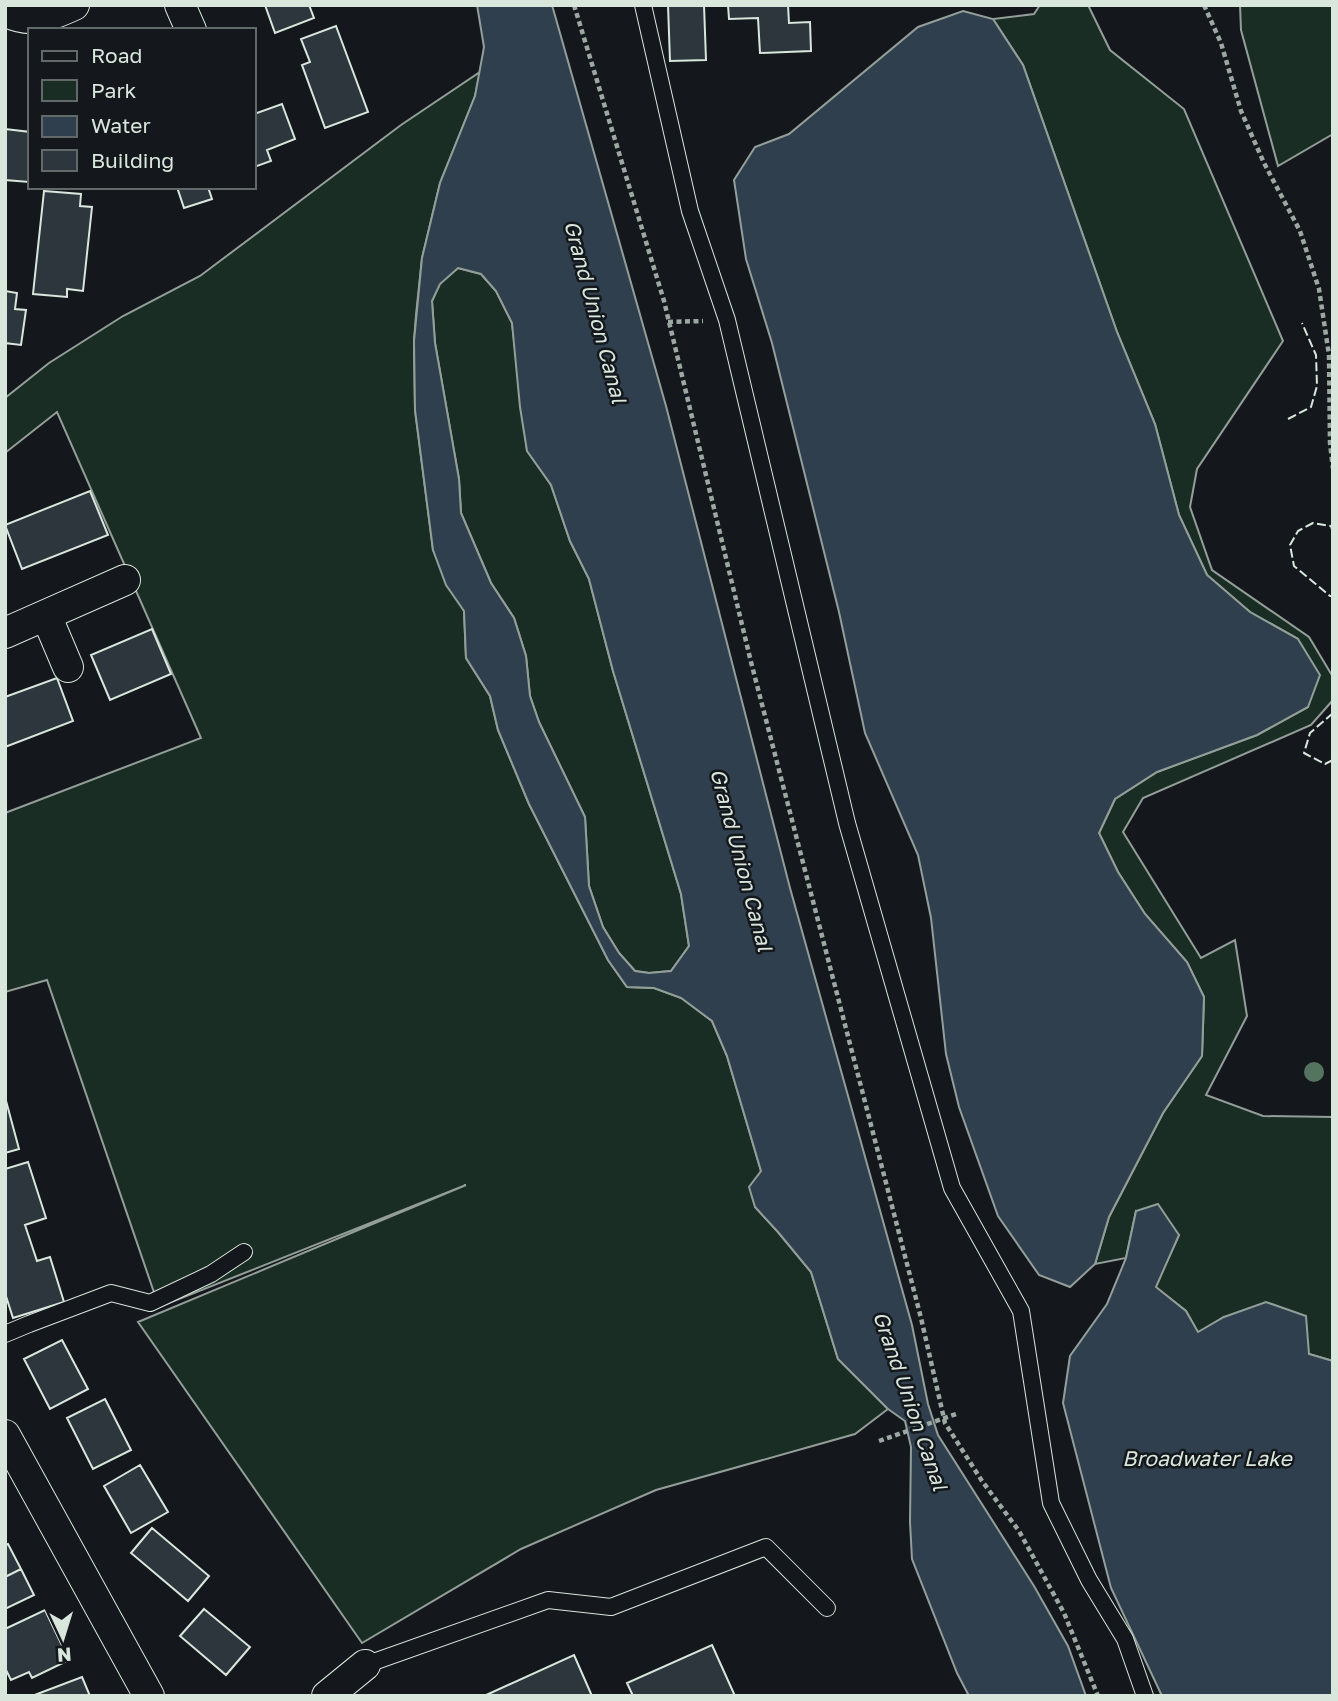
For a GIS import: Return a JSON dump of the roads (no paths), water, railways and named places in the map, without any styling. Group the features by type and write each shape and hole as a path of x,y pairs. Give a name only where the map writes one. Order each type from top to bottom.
{"street":[{"path":"5,12 18,18 46,17 74,5"},
{"path":"180,5 190,28"},
{"path":"5,633 125,580"},
{"path":"46,615 68,667"},
{"path":"5,1435 149,1696"},
{"path":"327,1696 365,1665"}],"lane":[{"path":"643,5 690,211 727,320 847,822 952,1188 1021,1311 1051,1503 1089,1580 1125,1639 1145,1696"},
{"path":"5,1334 111,1293 150,1303 211,1274 244,1252"},
{"path":"365,1665 548,1600 611,1607 766,1547 827,1608"}],"water":[{"name":"Grand Union Canal","path":"477,5 552,5 666,406 790,888 912,1325 928,1404 938,1435 1034,1586 1068,1646 1086,1696 969,1696 957,1673 912,1559 911,1447 905,1421 888,1409 838,1359 811,1272 755,1207 749,1187 761,1171 727,1056 712,1021 681,998 654,988 627,987 608,960 529,804 498,730 490,696 466,658 464,611 446,585 433,550 415,410 414,341 422,258 440,183 475,96 484,47","holes":["458,268 481,274 496,291 512,323 527,451 551,485 570,541 589,579 613,671 681,894 689,946 671,971 635,971 619,953 603,927 589,886 585,817 539,722 530,696 526,656 514,618 491,583 461,513 459,479 435,343 432,301 440,284"]},
{"path":"963,11 993,19 1023,65 1117,332 1155,424 1179,515 1207,575 1250,612 1298,639 1320,675 1308,707 1257,735 1157,772 1115,799 1099,833 1118,872 1145,914 1187,962 1204,997 1202,1056 1163,1113 1109,1217 1095,1264 1070,1287 1039,1275 998,1216 959,1107 946,1054 931,918 918,855 865,733 839,612 772,343 746,259 734,180 755,147 789,134 918,27"},
{"name":"Broadwater Lake","path":"1158,1204 1179,1235 1156,1287 1186,1311 1198,1332 1224,1317 1266,1302 1306,1316 1309,1354 1333,1361 1333,1696 1162,1696 1111,1588 1063,1403 1070,1356 1107,1304 1126,1258 1136,1211"}]}
